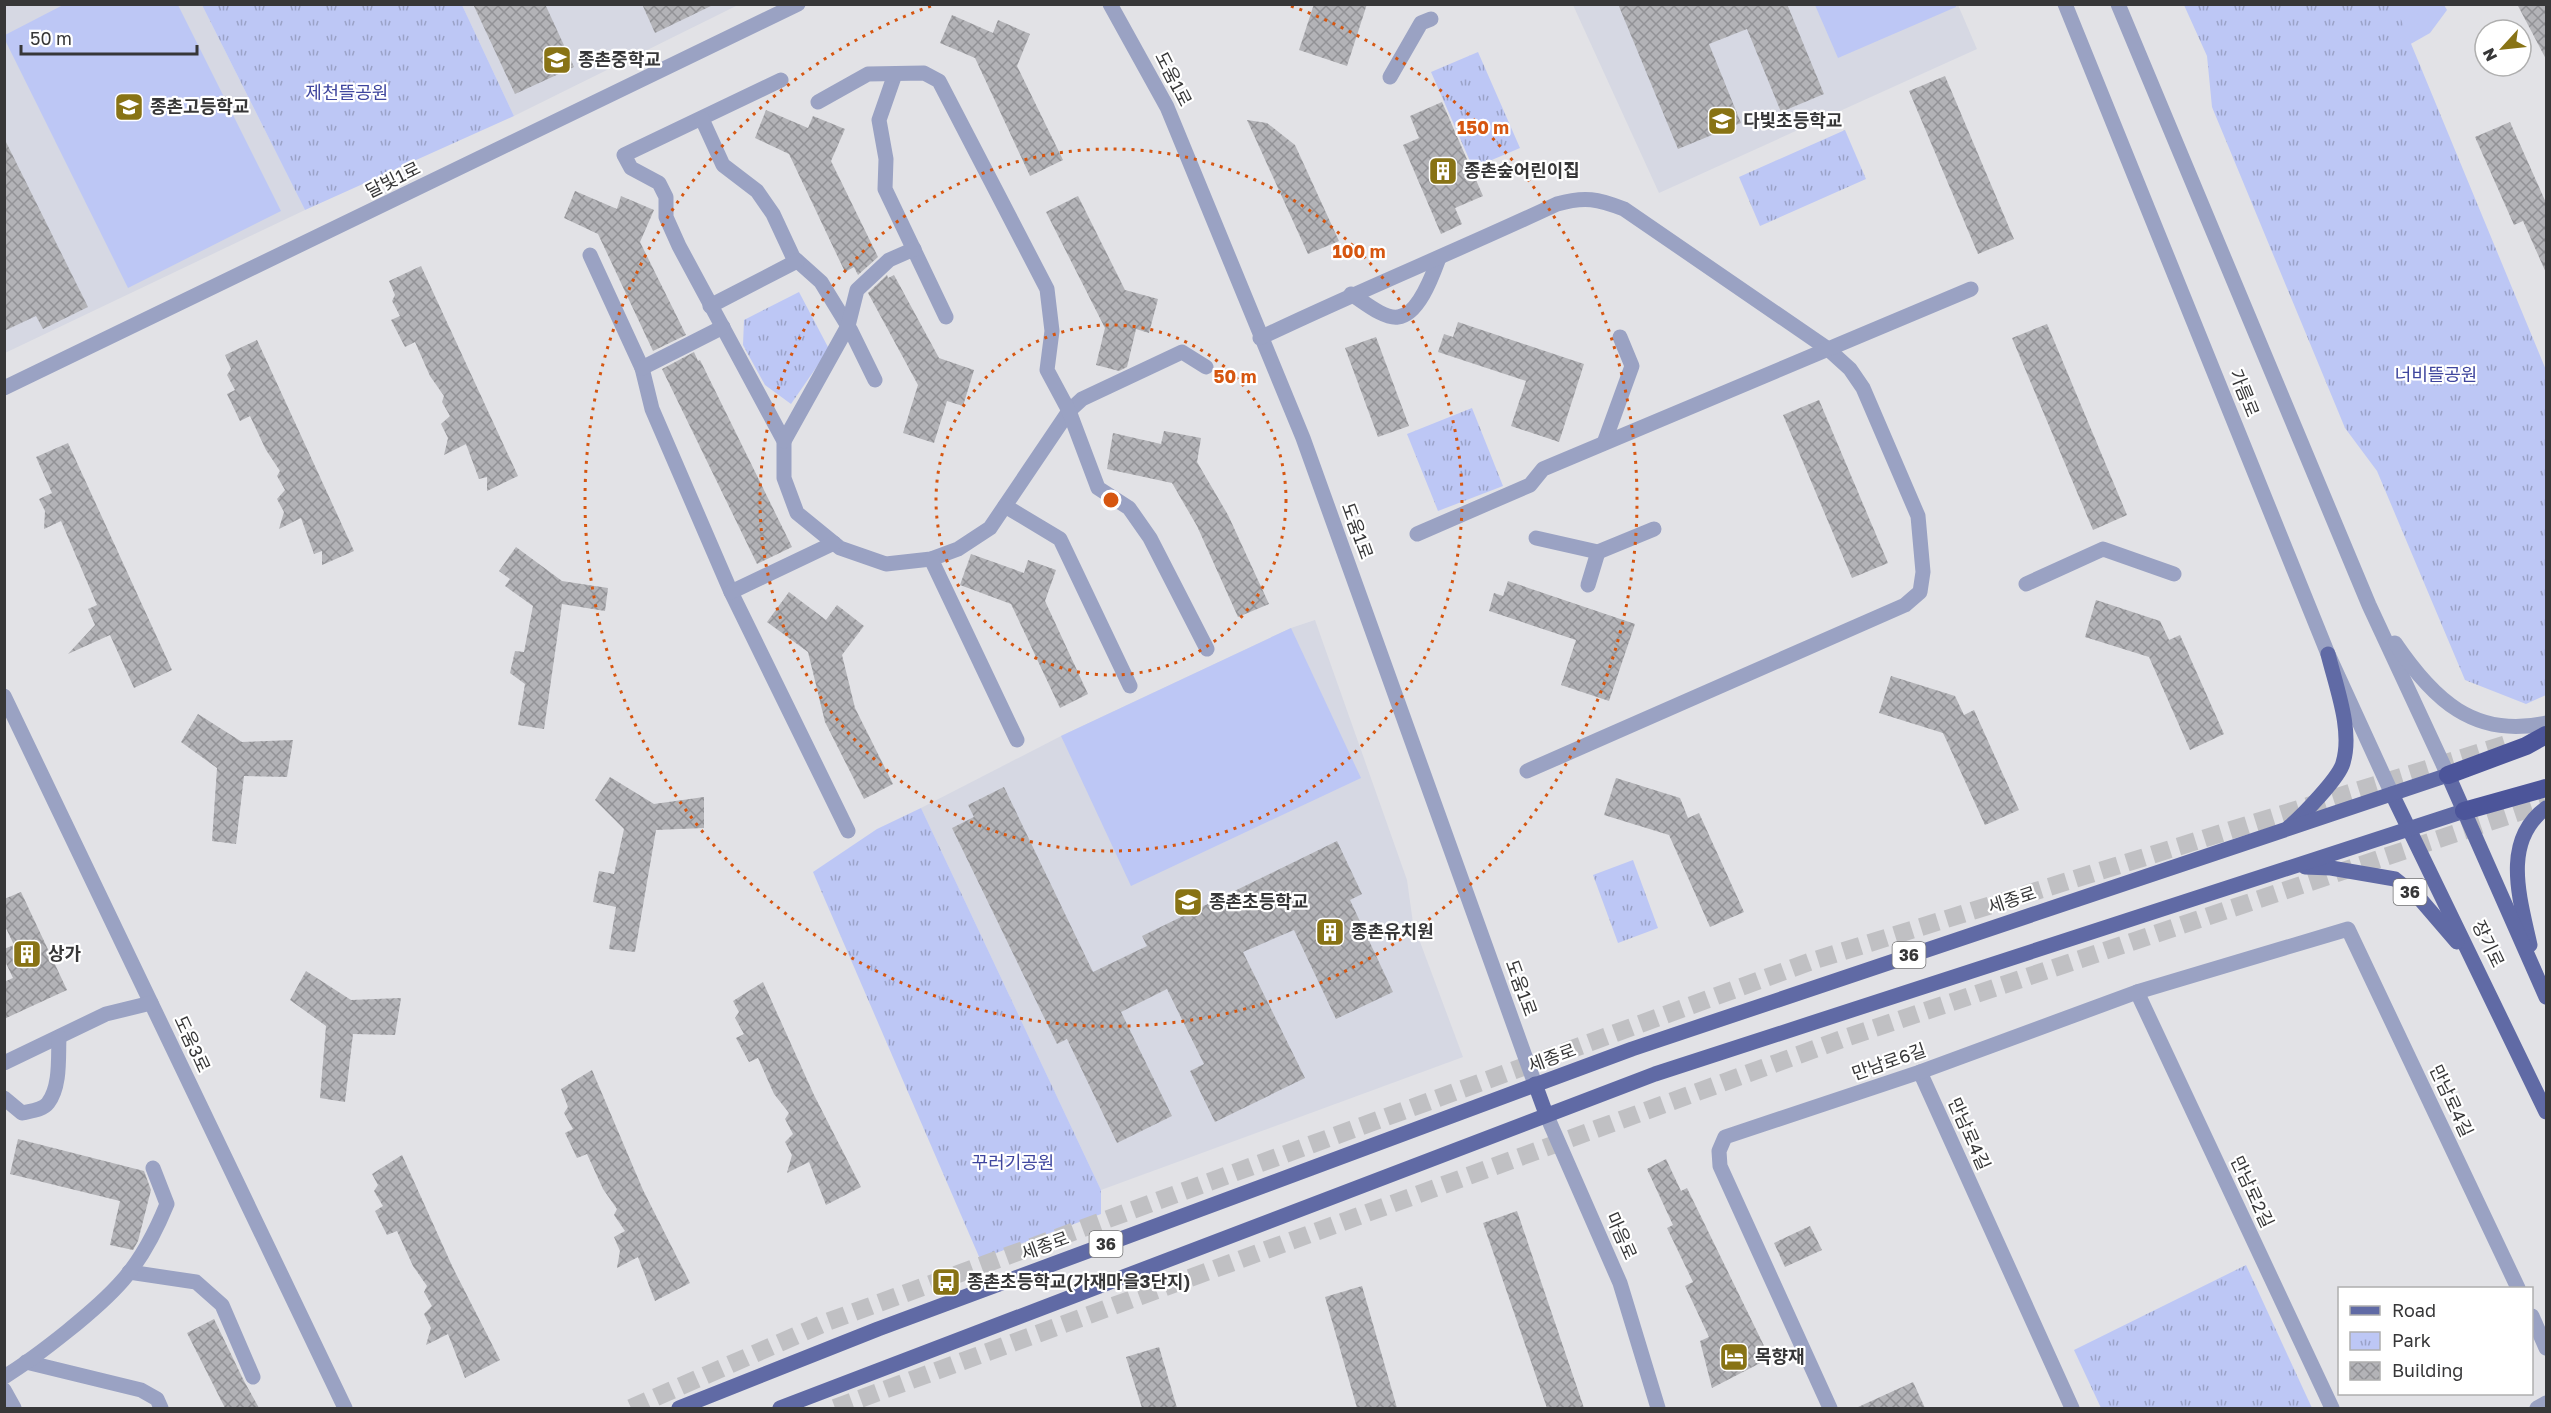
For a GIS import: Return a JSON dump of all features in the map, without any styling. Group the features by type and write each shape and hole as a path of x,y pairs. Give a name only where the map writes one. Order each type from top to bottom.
{"highway":[{"path":"2448,775 2526,746 2547,735"},
{"path":"2464,811 2547,788"}],"main road":[{"path":"2284,831 2302,816 2343,765 2346,737 2328,654"},
{"name":"세종로","path":"679,1408 889,1325 1535,1084 1869,968 2448,775"},
{"name":"장기로","path":"2448,775 2547,997"},
{"name":"장기로","path":"2392,794 2547,1112"},
{"path":"2535,974 2516,875 2522,839 2547,808"},
{"name":"36","path":"780,1408 1655,1074 2464,811"},
{"name":"36","path":"2293,867 2331,868 2395,879 2450,930 2487,987"},
{"name":"마음로","path":"1535,1084 1546,1114"}],"street":[{"name":"달빛1로","path":"4,388 798,4"},
{"name":"도움1로","path":"1110,4 1167,107 1303,438 1535,1084"},
{"name":"가름로","path":"2066,4 2328,654 2392,794"},
{"name":"가름로","path":"2118,4 2369,605 2448,775"},
{"path":"1390,77 1421,23 1431,19"},
{"path":"818,102 868,74 924,73 939,81 1047,289 1052,331 1047,370 1070,411 1098,488 1129,508 1150,538 1207,649"},
{"path":"895,74 879,120 886,159 885,189 946,317"},
{"path":"781,80 624,155 631,168 659,183 666,196 666,217 710,306 784,441 784,478 796,513 840,548 886,564 931,559 958,549 990,528 1070,411 1082,399 1182,352 1206,367"},
{"path":"702,119 723,165 756,191 773,214 798,261 821,282 848,326 875,380"},
{"path":"1260,338 1351,294 1439,258 1557,204 1575,199 1598,199 1624,209 1828,349 1850,369 1863,388 1918,516 1922,562 1920,592 1905,605 1527,771"},
{"path":"784,441 848,326 857,290 889,260 914,249"},
{"path":"590,255 642,368 652,409 732,592 848,831"},
{"path":"1351,294 1385,314 1398,317 1407,313 1425,295 1439,258"},
{"path":"710,306 798,261"},
{"path":"1417,534 1530,485 1543,469 1971,290"},
{"path":"642,368 723,327"},
{"path":"1604,443 1632,366 1620,337"},
{"path":"1005,506 1060,539 1130,686"},
{"path":"1536,538 1598,552 1654,530"},
{"path":"732,592 834,543"},
{"path":"2026,584 2103,549 2174,574"},
{"path":"1588,585 1598,552"},
{"path":"931,559 1017,740"},
{"path":"2369,605 2418,677 2448,704 2474,720 2528,727 2547,723"},
{"name":"도움3로","path":"4,696 345,1408"},
{"name":"만남로6길","path":"1830,1408 1720,1166 1719,1150 1725,1137 1920,1072 2137,992 2348,929"},
{"name":"만남로4길","path":"2348,929 2518,1287"},
{"name":"만남로2길","path":"2137,992 2331,1408"},
{"path":"4,1063 106,1014 151,1003"},
{"path":"4,1098 22,1113 37,1110 48,1104 55,1086 60,1037"},
{"name":"만남로4길","path":"1920,1072 2072,1408"},
{"name":"마음로","path":"1546,1114 1620,1283 1658,1408"},
{"path":"4,1377 75,1323 129,1272 153,1237 167,1204 153,1168"},
{"path":"129,1272 196,1282 222,1305 253,1377"},
{"path":"2533,1318 2547,1348"},
{"path":"26,1362 141,1390 157,1399 161,1408"},
{"path":"4,1390 14,1408"},
{"path":"2537,1408 2547,1403"}],"shaded area":[{"name":"종촌고등학교","path":"5,5 202,5 305,210 5,353"},
{"name":"종촌중학교","path":"462,5 738,5 514,116"},
{"name":"다빛초등학교","path":"1573,5 1958,5 1977,49 1659,193"},
{"name":"종촌초등학교","path":"1315,620 1407,880 1413,923 1463,1057 1101,1190 921,808 1061,736 1291,628"}],"green space":[{"name":"종촌고등학교","path":"65,4 178,5 281,211 128,288 5,40 5,35"},
{"path":"1955,4 1956,7 1838,58 1815,5"},
{"name":"제천뜰공원","path":"202,5 462,5 514,116 305,210"},
{"name":"너비뜰공원","path":"2184,5 2395,5 2546,370 2546,695 2526,704 2465,680 2377,471 2345,428 2212,107 2207,56"},
{"path":"2330,5 2444,5 2447,10 2430,33 2393,54"},
{"path":"1478,52 1520,148 1473,168 1431,72"},
{"path":"1845,130 1866,179 1760,226 1739,177"},
{"path":"799,292 829,349 791,404 765,385 743,345 744,320"},
{"path":"1472,408 1503,486 1438,511 1407,434"},
{"path":"1291,628 1361,778 1131,886 1061,736"},
{"name":"꾸러기공원","path":"921,808 1101,1190 1101,1214 980,1259 813,872 877,829"},
{"path":"1633,860 1658,928 1618,943 1593,875"},
{"path":"2246,1265 2312,1408 2101,1408 2074,1350"}],"building":[{"path":"473,4 545,4 574,67 515,94"},
{"path":"642,4 715,4 655,33"},
{"path":"1314,4 1367,4 1347,66 1299,50"},
{"path":"1618,4 1787,4 1824,94 1781,112 1747,29 1709,44 1741,123 1678,149"},
{"path":"2517,4 2547,4 2547,61 2533,34 2533,18 2524,18"},
{"path":"952,15 993,33 998,20 1030,34 1017,66 1063,160 1030,176 975,58 940,43"},
{"path":"1945,76 2014,239 1978,254 1909,91"},
{"name":"종촌숲어린이집","path":"1442,102 1483,196 1455,208 1462,224 1441,234 1403,145 1419,138 1410,116"},
{"path":"766,110 808,128 813,116 845,129 831,161 878,257 858,275 854,267 845,272 789,154 755,138"},
{"path":"1247,120 1267,123 1295,145 1339,241 1308,254"},
{"path":"2510,122 2547,205 2547,275 2523,221 2514,225 2475,137"},
{"path":"4,138 88,307 43,329 36,316 4,331"},
{"path":"575,191 617,209 621,196 654,210 640,242 686,335 653,351 598,234 564,218"},
{"path":"1078,196 1125,290 1158,299 1149,333 1136,329 1127,367 1119,371 1096,365 1105,328 1046,212"},
{"path":"421,266 518,476 487,491 487,477 479,479 466,444 444,455 448,438 441,424 450,416 442,402 444,396 430,376 415,342 405,347 391,320 400,316 392,301 395,295 389,281"},
{"path":"887,275 888,278 894,275 939,358 974,370 963,406 947,401 934,443 903,433 918,385 868,293"},
{"path":"1458,322 1584,364 1559,442 1511,426 1526,381 1438,352 1444,334 1453,337"},
{"path":"2047,324 2127,515 2093,530 2012,338"},
{"path":"1376,337 1409,426 1378,437 1345,348"},
{"path":"257,340 354,551 322,565 322,551 314,554 301,518 279,529 284,512 277,499 285,490 277,476 280,471 266,450 250,416 240,421 227,394 235,390 227,375 231,369 225,355"},
{"path":"694,352 792,547 757,564 662,369"},
{"path":"1819,400 1888,563 1852,578 1783,415"},
{"path":"1164,431 1201,438 1197,462 1228,515 1269,604 1238,617 1197,526 1172,483 1107,469 1113,433 1161,444"},
{"path":"68,443 172,670 134,688 110,635 68,654 95,625 88,609 97,605 61,521 44,529 45,511 39,499 52,493 36,457"},
{"path":"516,547 562,581 608,588 605,611 562,604 544,729 518,725 525,684 510,673 515,651 524,652 533,606 505,586 510,579 499,571"},
{"path":"971,554 1024,573 1028,560 1056,570 1045,601 1088,694 1060,708 1011,604 960,585"},
{"path":"1508,581 1635,624 1609,701 1561,685 1576,640 1489,611 1494,593 1503,596"},
{"path":"789,592 826,620 837,605 864,626 842,655 855,708 893,784 864,799 825,722 808,652 767,622"},
{"path":"2096,600 2160,621 2169,640 2180,635 2224,734 2190,750 2149,657 2085,637"},
{"path":"1891,676 1955,696 1964,715 1974,710 2019,810 1985,825 1943,733 1879,713"},
{"path":"198,714 242,742 293,740 287,777 244,776 236,844 212,841 217,768 181,742"},
{"path":"610,777 654,804 704,797 704,828 656,830 635,952 609,949 616,907 593,902 599,871 614,874 624,829 595,800"},
{"path":"1616,778 1680,798 1688,818 1699,813 1744,912 1710,927 1669,835 1604,815"},
{"path":"1004,787 1093,972 1147,946 1142,936 1337,841 1362,894 1350,900 1393,992 1336,1019 1294,930 1243,952 1305,1078 1215,1122 1190,1071 1204,1064 1167,989 1121,1012 1172,1116 1117,1143 1067,1039 1057,1044 952,828 974,817 968,805"},
{"name":"상가","path":"21,892 67,990 4,1019 4,982 13,978 4,959 4,949 14,945 4,924 4,899"},
{"path":"306,971 351,1000 401,998 395,1035 353,1034 345,1102 320,1098 326,1026 290,1000"},
{"path":"763,982 814,1095 861,1187 826,1205 809,1162 787,1173 792,1155 785,1142 793,1134 785,1119 789,1113 774,1094 758,1058 749,1062 736,1038 744,1034 735,1018 739,1012 733,1001"},
{"path":"592,1070 643,1190 690,1283 655,1301 638,1257 617,1268 620,1251 614,1237 625,1231 614,1215 617,1209 603,1189 587,1154 577,1158 565,1133 573,1129 564,1113 568,1107 561,1089"},
{"path":"18,1139 144,1171 151,1190 138,1241 133,1250 110,1245 120,1201 10,1174"},
{"path":"402,1155 453,1268 500,1360 465,1378 448,1334 426,1345 431,1328 424,1314 432,1306 424,1292 427,1286 413,1266 397,1231 387,1235 375,1211 383,1206 374,1191 378,1185 372,1174"},
{"path":"1666,1159 1681,1191 1687,1188 1770,1358 1712,1388 1700,1341 1709,1337 1685,1286 1693,1282 1667,1228 1673,1225 1647,1169"},
{"path":"1517,1211 1584,1408 1547,1408 1483,1223"},
{"path":"1810,1226 1822,1250 1785,1267 1774,1243"},
{"path":"1362,1286 1397,1408 1357,1408 1325,1297"},
{"path":"214,1319 259,1408 225,1408 187,1333"},
{"path":"1159,1347 1177,1408 1142,1408 1126,1357"},
{"path":"1913,1382 1925,1408 1856,1408"}],"tunnel":[{"path":"631,1408 827,1322 1812,961 2510,743"},
{"path":"835,1408 1842,1039 2546,803"}],"place":[{"name":"종촌중학교","path":"557,60"},
{"name":"종촌고등학교","path":"129,107"},
{"name":"다빛초등학교","path":"1722,121"},
{"name":"종촌숲어린이집","path":"1443,171"},
{"name":"종촌초등학교","path":"1188,902"},
{"name":"종촌유치원","path":"1330,932"},
{"name":"상가","path":"27,954"},
{"name":"종촌초등학교(가재마을3단지)","path":"946,1282"},
{"name":"목향재","path":"1734,1357"}]}
